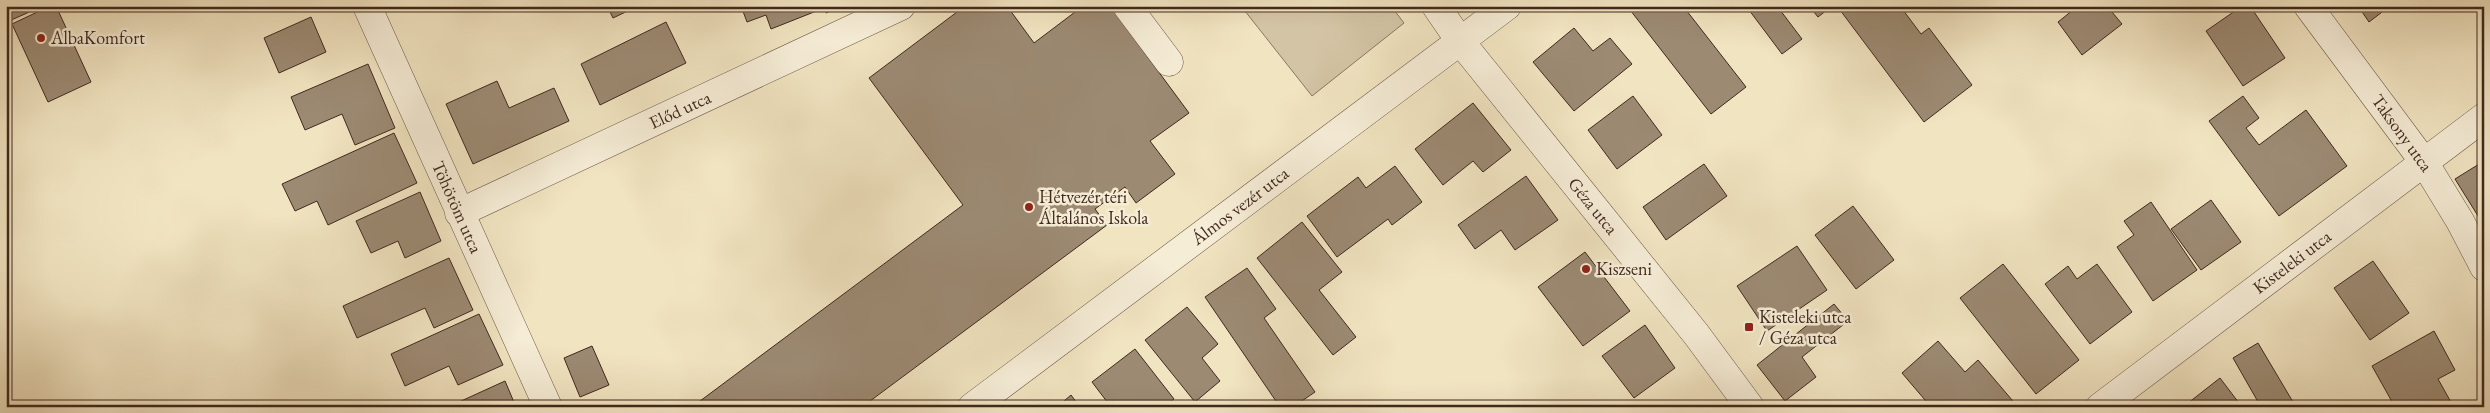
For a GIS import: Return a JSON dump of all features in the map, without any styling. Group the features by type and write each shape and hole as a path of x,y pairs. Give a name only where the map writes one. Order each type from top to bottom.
{"street":[{"name":"Töhötöm utca","path":"367,6 548,407"},
{"name":"Előd utca","path":"459,213 901,6"},
{"path":"1127,6 1169,62"},
{"name":"Géza utca","path":"1436,6 1460,41 1690,326 1750,407"},
{"name":"Álmos vezér utca","path":"972,407 1507,6"},
{"name":"Taksony utca","path":"2308,6 2424,162 2460,221 2484,267"},
{"name":"Kisteleki utca","path":"2100,407 2484,118"}],"shaded area":[{"path":"1241,6 1391,6 1404,23 1312,96"}],"building":[{"path":"6,6 43,6 9,21"},
{"path":"50,6 56,6 91,82 48,102 12,24"},
{"path":"607,6 636,6 636,7 613,18"},
{"path":"741,6 818,6 819,10 771,29 766,15 747,22"},
{"path":"824,6 843,6 826,13"},
{"name":"Hétvezér téri Általános Iskola","path":"965,6 1007,6 1034,43 1083,6 1110,6 1189,113 1150,141 1175,174 1136,203 1125,187 1095,209 1107,225 862,407 692,407 963,205 869,78"},
{"path":"1627,6 1683,6 1746,87 1711,114"},
{"path":"1746,6 1777,6 1802,39 1782,54"},
{"path":"1809,6 1832,6 1818,17"},
{"path":"1837,6 1900,6 1921,34 1929,28 1972,85 1924,122"},
{"path":"2078,6 2107,6 2122,24 2082,55 2058,22"},
{"path":"2242,6 2250,6 2285,58 2243,86 2206,31"},
{"path":"2358,6 2390,6 2369,22"},
{"path":"311,17 326,52 279,73 264,38"},
{"path":"666,22 686,63 600,105 581,64"},
{"path":"1574,28 1593,51 1610,38 1632,64 1574,111 1533,62"},
{"path":"368,64 395,128 355,145 342,114 305,130 291,97"},
{"path":"497,81 509,108 554,88 569,121 473,164 446,104"},
{"path":"1633,96 1662,135 1617,169 1588,130"},
{"path":"2243,96 2259,118 2246,128 2259,145 2306,110 2347,166 2279,216 2209,121"},
{"path":"1473,103 1511,150 1483,172 1473,161 1443,185 1415,149"},
{"path":"394,133 417,183 328,225 317,201 295,211 282,184"},
{"path":"2484,161 2484,223 2483,224 2455,179"},
{"path":"1704,164 1727,196 1666,240 1643,207"},
{"path":"1395,166 1422,202 1392,225 1388,219 1337,257 1307,216 1358,177 1366,188"},
{"path":"1526,176 1558,220 1515,250 1501,230 1475,249 1458,225"},
{"path":"420,192 441,241 405,258 398,241 371,253 356,221"},
{"path":"2211,200 2241,242 2201,270 2171,229"},
{"path":"2151,202 2197,270 2153,301 2117,247 2134,235 2124,221"},
{"path":"1853,206 1894,260 1856,289 1815,235"},
{"path":"1302,222 1342,272 1319,290 1356,337 1333,355 1257,258"},
{"path":"1797,246 1827,290 1767,331 1737,286"},
{"path":"1585,252 1630,311 1583,346 1538,287"},
{"path":"449,258 473,310 434,328 425,308 357,338 343,306"},
{"path":"2373,261 2409,313 2370,340 2334,288"},
{"path":"2003,264 2079,360 2036,394 1960,298"},
{"path":"2097,264 2132,312 2090,344 2045,284 2068,266 2077,279"},
{"path":"1247,268 1276,309 1264,318 1315,392 1293,407 1280,407 1205,297"},
{"path":"1834,304 1848,321 1802,357 1816,377 1785,401 1757,365"},
{"path":"1187,307 1218,344 1202,358 1220,381 1195,402 1145,340"},
{"path":"479,314 503,365 458,385 449,366 405,386 391,354"},
{"path":"1645,325 1675,368 1634,398 1602,356"},
{"path":"2434,331 2455,370 2438,379 2452,404 2447,407 2395,407 2372,366"},
{"path":"1938,341 1965,372 1978,360 2018,407 1931,407 1902,373"},
{"path":"2258,343 2296,407 2261,407 2233,358"},
{"path":"592,346 609,385 580,397 564,358"},
{"path":"1135,349 1174,399 1163,407 1111,407 1092,382"},
{"path":"2220,378 2242,407 2183,407"},
{"path":"505,381 516,407 448,407"},
{"path":"1071,395 1080,407 1057,407"}],"place":[{"name":"AlbaKomfort","path":"41,38"},
{"name":"Hétvezér téri Általános Iskola","path":"1029,207"},
{"name":"Kiszseni","path":"1586,269"},
{"name":"Kisteleki utca / Géza utca","path":"1749,327"}]}
